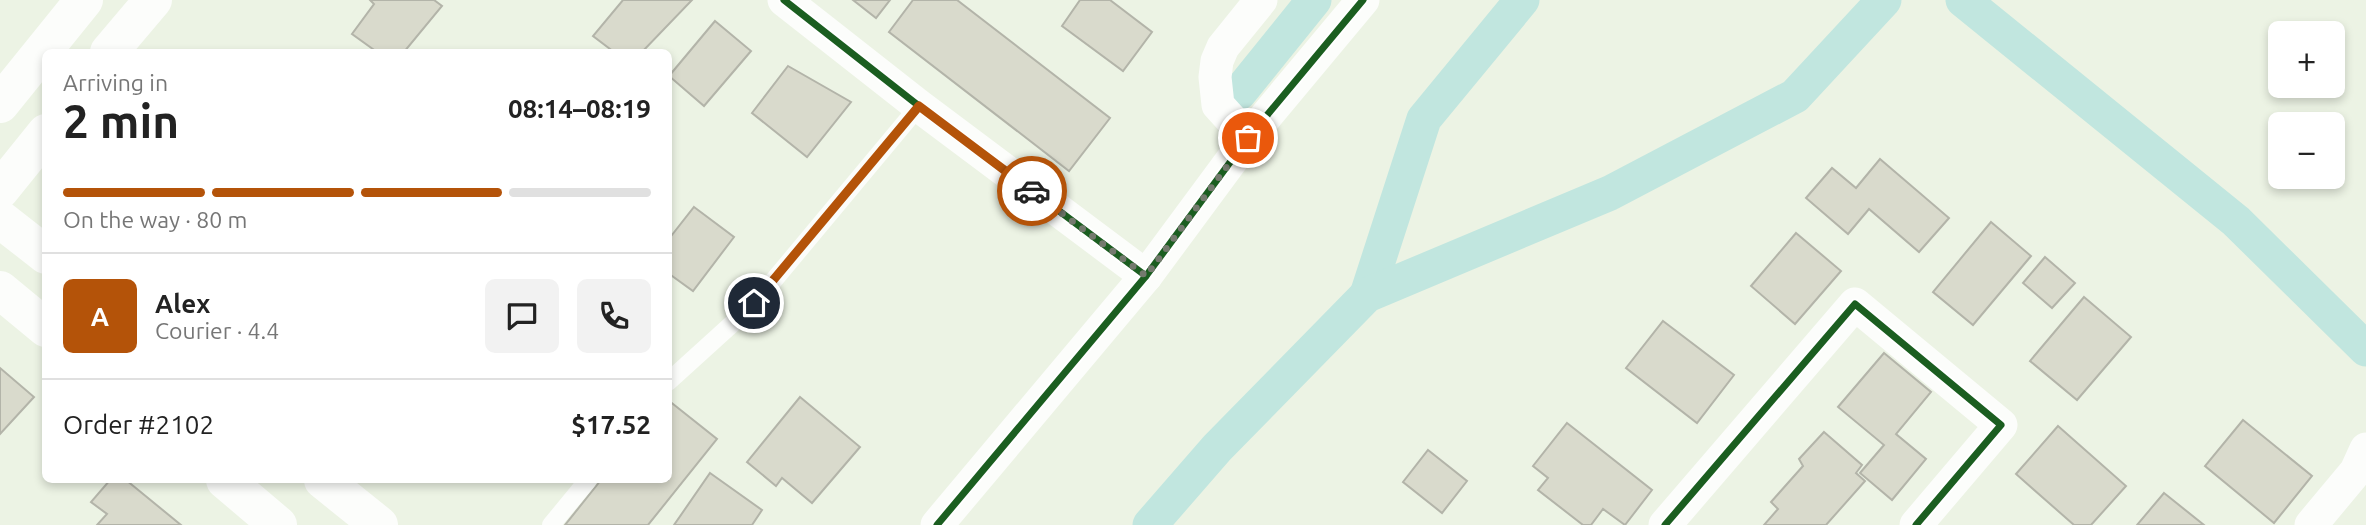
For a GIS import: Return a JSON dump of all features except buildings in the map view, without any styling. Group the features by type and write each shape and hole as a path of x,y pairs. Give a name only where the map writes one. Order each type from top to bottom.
{"street":[{"path":"44,49 84,0"},
{"path":"112,49 153,0"},
{"path":"784,0 919,106 1146,276"},
{"path":"1248,138 1218,105 1215,77 1217,61 1223,47 1261,0"},
{"path":"937,525 1146,276 1248,138 1363,0"},
{"path":"0,104 42,52"},
{"path":"0,190 42,138"},
{"path":"0,219 42,252"},
{"path":"0,290 42,325"},
{"path":"1665,525 1856,304 2001,425 1916,525"},
{"path":"2311,525 2356,471 2366,449"},
{"path":"229,483 278,525"},
{"path":"327,483 380,525"}],"lane":[{"path":"672,378 754,303 919,106"},
{"path":"551,525 586,483"}],"waterway":[{"path":"1239,93 1314,0"},
{"path":"1367,295 1424,119 1522,0"},
{"path":"1150,525 1217,448 1367,295 1610,193 1795,96 1884,0"},
{"path":"1963,0 2236,221 2366,349"}],"cycle path":[{"path":"784,0 919,106 1146,276"},
{"path":"937,525 1146,276 1248,138 1363,0"},
{"path":"1665,525 1855,304 2001,425 1916,525"}],"way so far":[{"path":"1032,191 1146,276 1248,138"}],"route":[{"path":"754,303 919,106 1032,191"}]}
